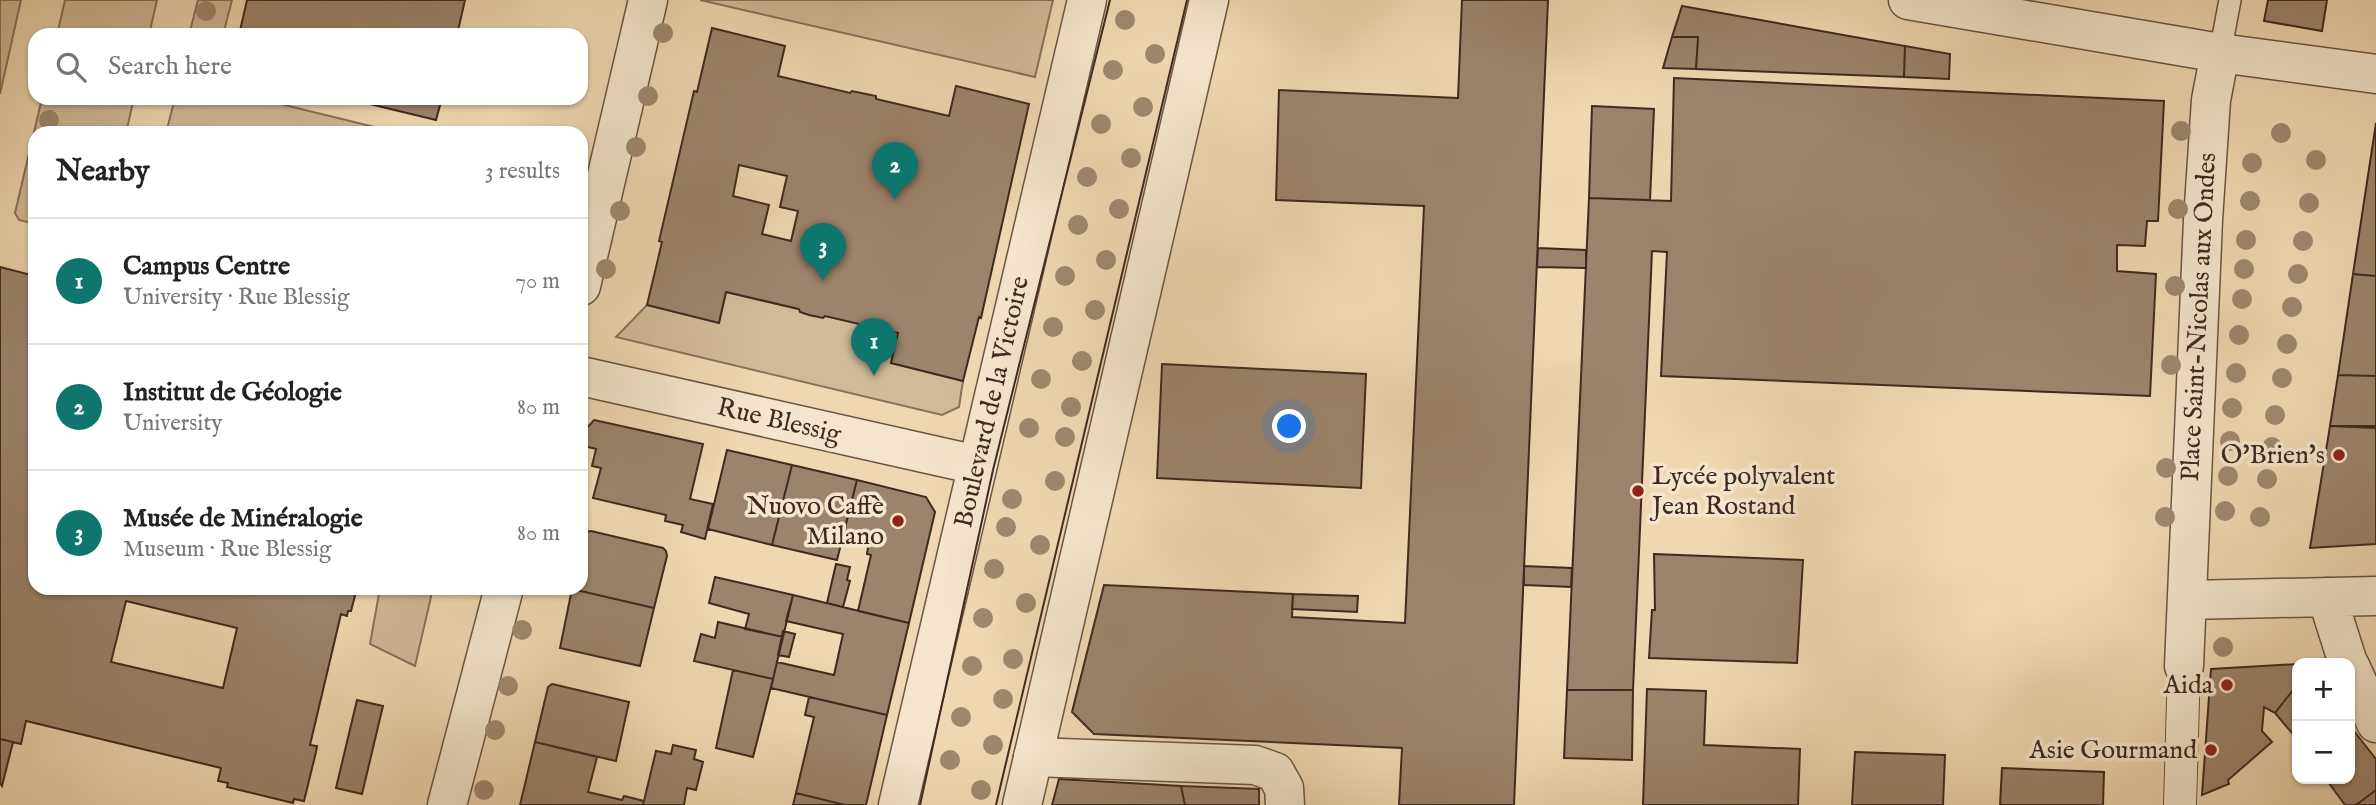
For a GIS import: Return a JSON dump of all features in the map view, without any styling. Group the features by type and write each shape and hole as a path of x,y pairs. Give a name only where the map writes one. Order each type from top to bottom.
{"street":[{"path":"588,257 649,0"},
{"name":"Boulevard de la Victoire","path":"898,805 1087,0"},
{"path":"1022,805 1209,0"},
{"path":"1908,0 2220,52 2376,74"},
{"name":"Place Saint-Nicolas aux Ondes","path":"2184,666 2203,220 2211,100 2220,52"},
{"name":"Rue Blessig","path":"588,378 977,465"},
{"path":"447,805 502,595"},
{"path":"2186,600 2376,596"},
{"path":"2327,597 2347,658"},
{"path":"2180,805 2184,666"},
{"path":"2355,678 2376,723"},
{"path":"1033,757 1255,765 1275,772 1284,788 1285,805"}],"lane":[{"path":"2220,52 2230,0"}],"shaded area":[{"path":"0,0 21,0 0,94"},
{"path":"65,0 157,0 151,28 59,28"},
{"path":"198,0 232,0 225,28 191,28"},
{"path":"700,0 1053,0 1035,77"},
{"path":"40,105 132,105 128,126 35,126"},
{"path":"173,105 285,105 370,126 168,126"},
{"path":"28,158 28,222 19,220 15,213"},
{"path":"726,292 898,333 891,363 963,381 959,407 942,415 616,337 647,305 719,322"},
{"path":"379,595 431,595 415,666 370,644"}],"building":[{"path":"247,0 465,0 459,28 241,28"},
{"path":"1462,0 1548,0 1514,805 1399,805 1402,748 1094,734 1072,712 1104,585 1293,594 1292,617 1405,623 1424,206 1276,200 1279,90 1458,98"},
{"path":"2268,0 2327,0 2322,31 2264,21"},
{"path":"1682,6 1905,46 1904,77 1696,69 1698,37 1672,37"},
{"path":"712,28 785,46 778,76 850,93 852,91 876,96 876,99 949,116 956,86 1029,104 981,318 979,317 963,381 891,363 898,333 825,316 823,318 809,315 799,309 726,292 719,323 647,305 694,91 697,92","holes":["739,165 787,176 780,207 798,211 791,241 762,234 769,205 733,196"]},
{"path":"1672,37 1698,37 1696,69 1663,68"},
{"path":"1905,46 1950,54 1949,79 1904,77"},
{"path":"1674,78 2164,101 2158,221 2147,221 2145,246 2117,245 2117,271 2156,274 2150,396 1661,376 1667,252 1652,251 1633,690 1567,690 1589,198 1671,201"},
{"path":"374,105 440,105 436,120"},
{"path":"1592,106 1654,109 1650,200 1589,198"},
{"path":"2376,123 2376,276 2353,274"},
{"path":"1538,248 1586,250 1586,268 1537,267"},
{"path":"0,267 28,274 28,595 355,595 351,611 348,611 347,616 341,614 310,745 317,746 304,801 294,799 293,803 227,787 228,783 218,781 221,768 26,721 21,744 0,739","holes":["126,601 237,628 223,688 111,662"]},
{"path":"2353,274 2376,276 2376,376 2338,375"},
{"path":"1162,364 1366,374 1361,488 1157,478"},
{"path":"2338,375 2376,376 2376,426 2330,426"},
{"path":"594,420 703,444 690,499 713,504 705,539 681,532 683,525 665,521 666,515 593,498 601,468 592,466 596,449 588,447 588,427"},
{"path":"2330,426 2376,428 2376,544 2310,548"},
{"path":"727,450 792,465 772,545 708,529"},
{"path":"792,465 857,480 837,560 772,545"},
{"path":"857,480 926,497 935,512 909,623 858,611 871,555 867,554 869,541 843,535"},
{"path":"588,532 663,548 666,551 654,608 588,593"},
{"path":"1654,554 1803,560 1797,663 1649,658 1652,610 1655,610"},
{"path":"836,564 850,567 847,580 850,581 843,607 827,603"},
{"path":"1524,566 1572,568 1571,587 1524,585"},
{"path":"715,577 793,595 783,637 745,629 749,614 709,603"},
{"path":"588,593 654,608 640,666 560,648 571,595 588,595"},
{"path":"1293,594 1358,596 1357,612 1292,609"},
{"path":"793,595 909,623 887,715 771,688 777,662 834,675 843,634 786,621"},
{"path":"718,622 783,637 773,679 694,661 701,634 715,638"},
{"path":"783,631 795,634 789,657 778,655"},
{"path":"2292,664 2292,691 2275,713 2264,707 2262,731 2272,742 2228,780 2229,784 2202,795 2211,669"},
{"path":"733,670 773,679 753,757 716,748"},
{"path":"552,684 629,702 616,761 535,742 548,687"},
{"path":"1647,689 1706,691 1704,745 1800,749 1798,805 1643,805"},
{"path":"1567,690 1633,690 1632,760 1564,758"},
{"path":"2292,691 2292,733 2275,713"},
{"path":"809,697 887,715 866,805 845,805 796,793 814,717 805,715"},
{"path":"357,700 383,706 362,794 336,788"},
{"path":"2355,732 2376,759 2376,790 2356,805 2345,805 2330,784 2355,784"},
{"path":"0,739 13,742 2,786 0,783"},
{"path":"535,742 597,757 588,792 622,800 624,796 644,801 643,805 520,805"},
{"path":"673,745 696,750 694,759 703,762 696,790 687,788 684,805 643,805 656,751 671,754"},
{"path":"1855,752 1945,755 1943,805 1852,805"},
{"path":"2002,768 2104,772 2103,805 2000,805"},
{"path":"1059,779 1181,786 1185,805 1052,805"},
{"path":"1181,786 1259,789 1259,805 1185,805"},
{"path":"2376,790 2376,805 2356,805"},
{"path":"796,793 845,805 793,805"}],"tram line":[{"path":"920,805 993,470 1110,0"},
{"path":"996,805 1187,0"}],"place":[{"name":"Institut de Géologie","path":"895,200"},
{"name":"Musée de Minéralogie","path":"823,281"},
{"name":"Campus Centre","path":"874,376"},
{"name":"O'Brien's","path":"2339,455"},
{"name":"Lycée polyvalent Jean Rostand","path":"1638,491"},
{"name":"Nuovo Caffè Milano","path":"898,521"},
{"name":"Aida","path":"2227,685"},
{"name":"Asie Gourmand","path":"2211,750"}]}
